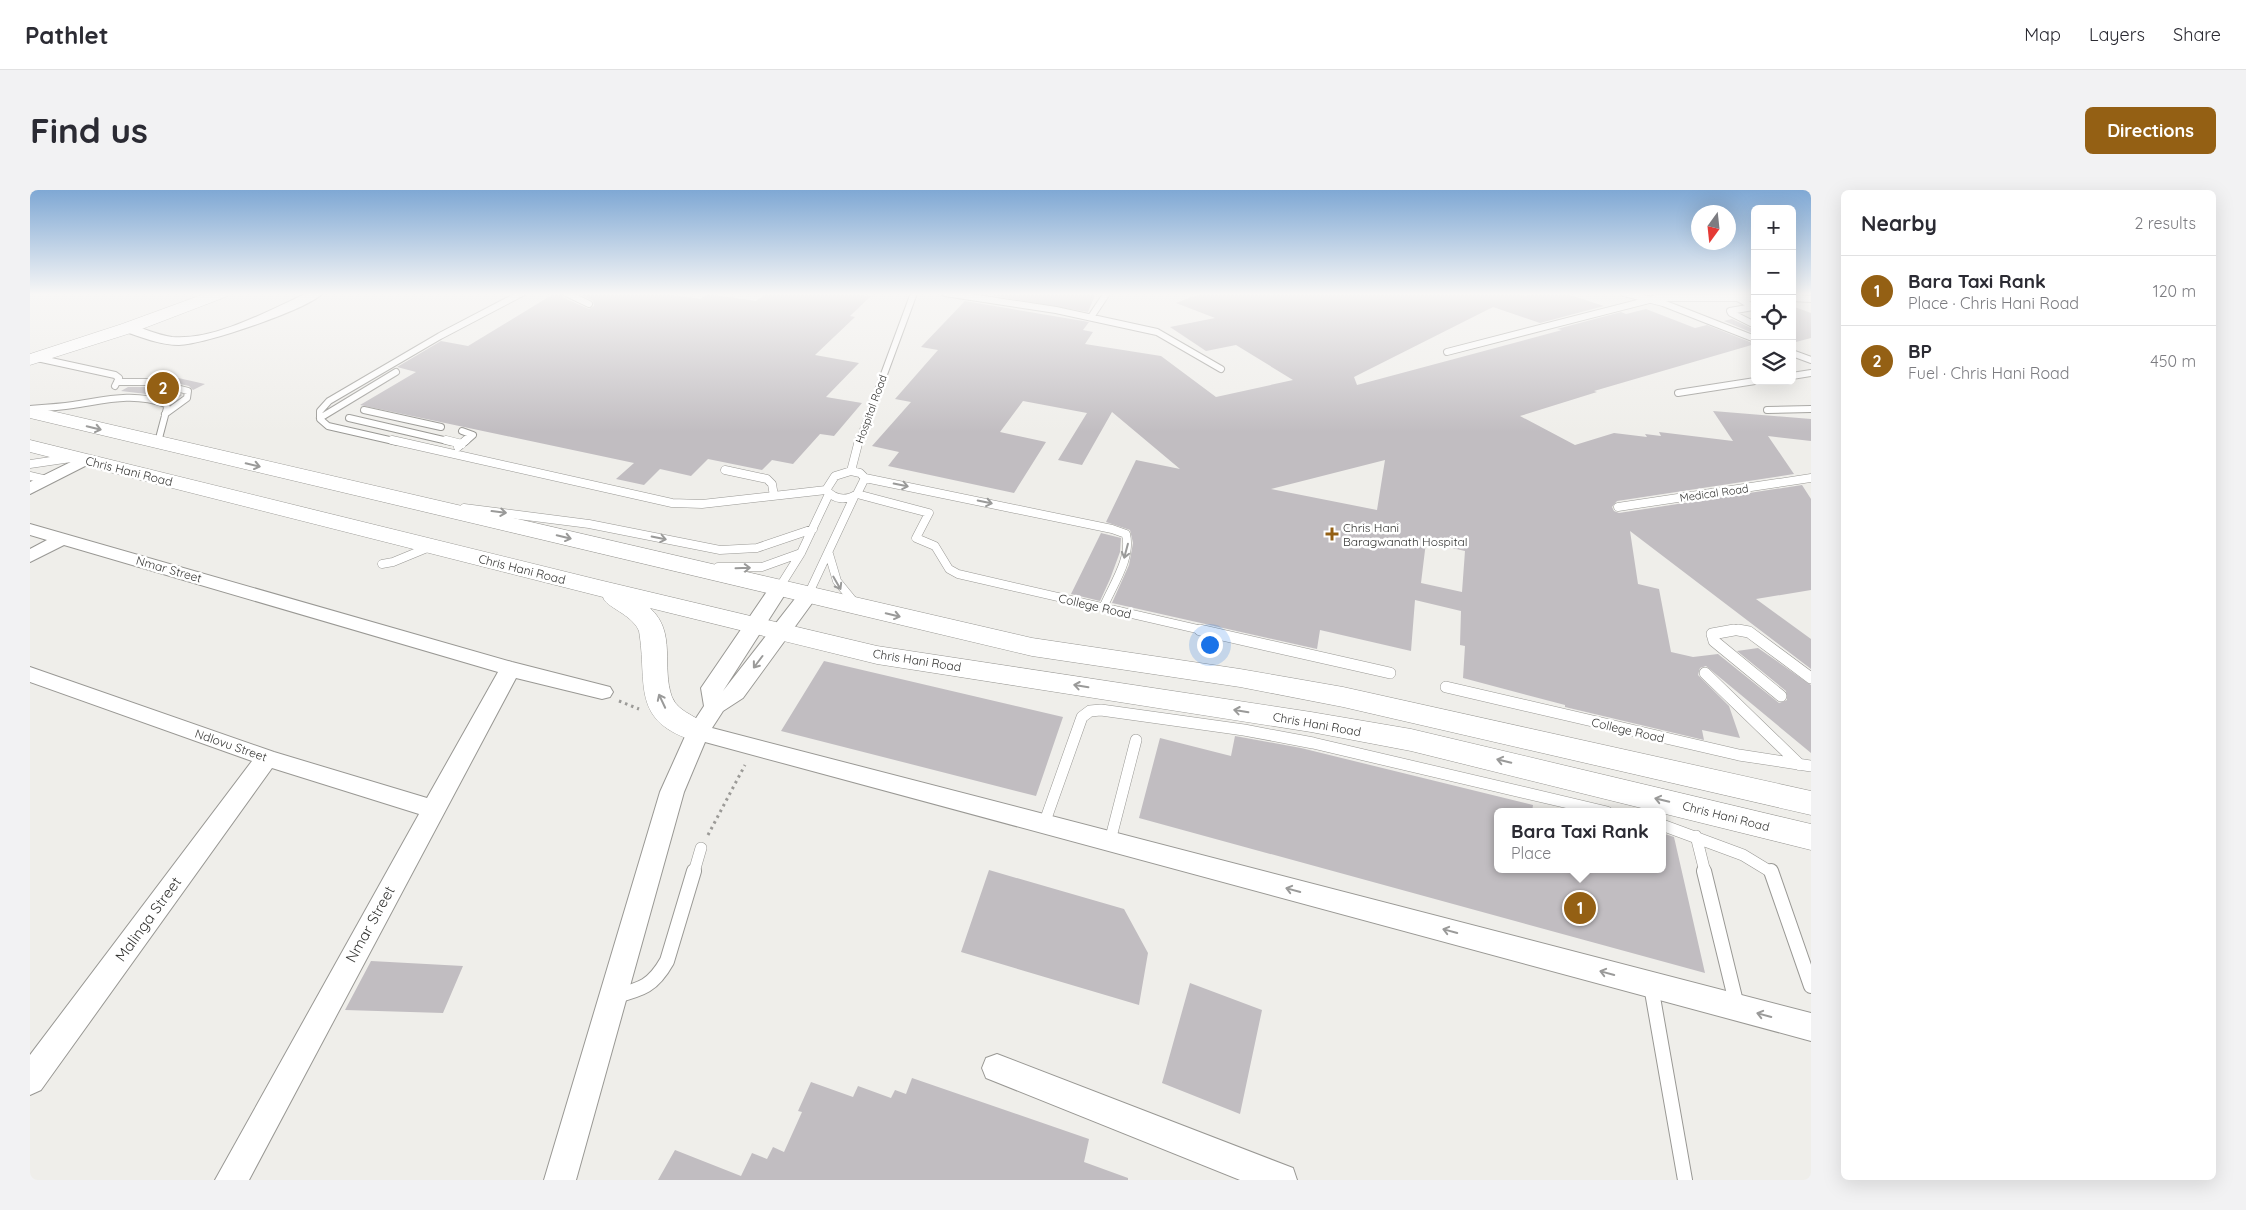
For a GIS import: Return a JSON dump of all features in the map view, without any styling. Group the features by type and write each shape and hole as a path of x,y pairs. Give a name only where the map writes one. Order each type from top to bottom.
{"main road":[{"path":"33,359 94,339"},
{"path":"30,410 158,443 1032,647 1240,678 1351,699 1811,803"},
{"name":"Chris Hani Road","path":"30,446 598,588 877,654 1311,722 1411,740 1811,837"},
{"path":"598,588 646,619 652,634 656,688 660,700 671,716 698,732"},
{"path":"1692,776 1811,810"}],"street":[{"path":"165,339 174,341 197,339"},
{"path":"30,489 80,458"},
{"name":"Nmar Street","path":"30,529 510,669 602,692"},
{"path":"30,557 63,538"},
{"path":"715,706 712,688 779,588"},
{"path":"560,1180 672,792 698,732 715,706 735,692 808,594"},
{"name":"Nmar Street","path":"231,1180 510,669"},
{"name":"Ndlovu Street","path":"30,674 267,758 434,808"},
{"path":"698,732 1811,1027"},
{"name":"Malinga Street","path":"30,1080 267,758"},
{"path":"997,1068 1281,1180"}],"lane":[{"path":"435,339 329,401 320,411 320,418 328,426 672,503 702,504 827,492 840,499 855,495"},
{"name":"Hospital Road","path":"851,471 860,437 897,339"},
{"path":"1169,339 1221,369"},
{"path":"1447,352 1496,339"},
{"path":"1796,354 1811,360"},
{"path":"33,359 115,375 119,378 110,396"},
{"path":"320,418 396,372"},
{"path":"1796,375 1811,373"},
{"path":"1796,375 1811,380"},
{"path":"117,382 132,379 149,380 188,391 187,398 165,414"},
{"path":"1678,393 1751,382"},
{"path":"30,410 71,405 110,396 138,397 161,402 166,404 158,443"},
{"path":"1767,410 1811,408"},
{"path":"364,410 441,427"},
{"path":"349,418 462,444"},
{"path":"448,453 473,435 462,432"},
{"path":"30,464 80,458"},
{"path":"725,470 766,479 772,484 774,496"},
{"path":"779,588 813,529 835,476 851,471 860,473 865,478 1126,534 1128,544 1122,565 1103,608"},
{"path":"30,476 47,480"},
{"path":"808,594 865,478"},
{"name":"Medical Road","path":"1618,507 1811,478"},
{"name":"College Road","path":"855,495 929,512 916,538 936,546 949,569 954,572 1390,673"},
{"path":"416,502 589,524 720,550 759,549 813,529"},
{"path":"382,564 393,562 432,546"},
{"path":"829,550 831,571 836,584 861,608"},
{"path":"677,564 748,568 776,564 801,552"},
{"path":"1781,696 1714,641 1712,634 1736,629 1749,632 1811,678"},
{"path":"1705,673 1800,765"},
{"name":"College Road","path":"1446,687 1739,756 1811,766"},
{"path":"1044,824 1082,717 1090,711 1101,710 1244,730 1296,740 1472,779 1591,808"},
{"path":"1110,841 1136,740"},
{"path":"1666,826 1743,855 1771,871 1811,986"},
{"path":"1696,836 1737,1007"},
{"path":"613,996 650,986 661,974 667,961 701,848"},
{"path":"1651,985 1685,1180"}],"building":[{"path":"479,339 832,339 815,355 859,363 826,397 862,403 834,436 820,434 793,464 772,460 762,470 708,459 691,476 660,469 644,485 616,479 634,463 360,405 416,372 397,367 441,341 468,346"},
{"path":"928,339 1088,339 1085,344 1161,356 1216,397 1293,380 1236,345 1206,351 1188,339 1429,339 1354,377 1357,385 1528,339 1743,339 1751,342 1751,345 1594,391 1597,392 1520,416 1575,445 1614,433 1647,437 1645,434 1661,436 1659,432 1733,441 1713,411 1811,419 1811,441 1768,436 1794,474 1617,501 1612,507 1614,511 1619,513 1802,485 1811,499 1811,590 1756,599 1811,639 1811,669 1630,531 1638,584 1659,589 1671,652 1693,657 1718,654 1779,703 1787,700 1786,691 1737,651 1758,648 1811,685 1811,753 1706,666 1700,668 1698,675 1729,706 1740,738 1702,730 1704,740 1565,707 1565,705 1463,678 1465,646 1460,645 1461,611 1415,600 1411,651 1320,630 1317,649 1112,603 1129,565 1133,543 1130,530 1106,522 1136,460 1180,469 1112,412 1082,465 1058,460 1087,413 1023,401 1000,432 1046,442 1014,493 888,466 899,452 872,446 911,402 895,399 938,350 921,347","holes":["1385,460 1377,510 1271,489","1426,542 1465,551 1462,592 1421,583"]},
{"path":"156,373 205,384 193,390 189,386 149,377"},
{"path":"128,387 152,387 182,395 170,401 155,395 121,391"},
{"path":"1101,533 1121,538 1120,552 1100,601 1071,594"},
{"path":"824,661 1063,717 1036,796 781,731"},
{"path":"1235,736 1301,748 1533,805 1533,808 1494,808 1494,873 1666,873 1666,834 1674,837 1705,973 1139,818 1160,738 1231,756"},
{"path":"989,870 1124,909 1148,953 1139,1005 961,952"},
{"path":"371,961 463,966 443,1013 345,1010"},
{"path":"1190,983 1262,1010 1240,1114 1162,1083"},
{"path":"912,1078 1089,1139 1084,1162 1128,1178 1128,1180 658,1180 675,1150 741,1176 752,1153 767,1159 773,1147 784,1152 802,1112 798,1111 811,1082 853,1097 858,1086 891,1098 895,1090 906,1094"}],"place":[{"name":"BP","path":"163,388"},
{"name":"Chris Hani Baragwanath Hospital","path":"1332,534"},
{"name":"Bara Taxi Rank","path":"1580,908"}]}
